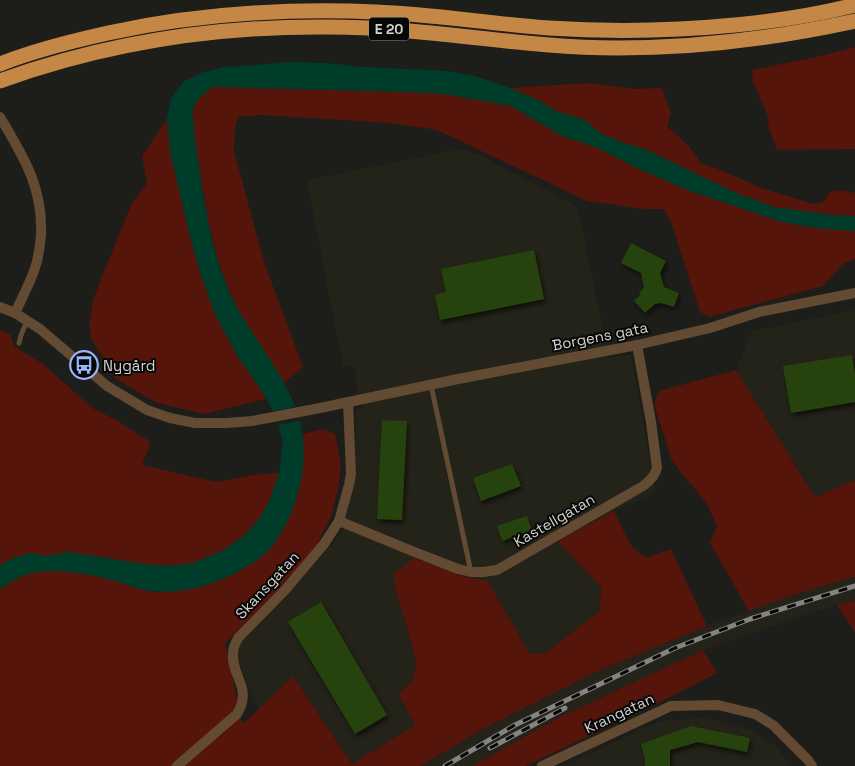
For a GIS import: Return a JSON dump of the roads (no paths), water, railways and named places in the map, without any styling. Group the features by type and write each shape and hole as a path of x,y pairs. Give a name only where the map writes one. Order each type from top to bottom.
{"highway":[{"name":"E 20","path":"0,64 59,44 134,27 177,20 246,13 285,11 379,12 549,28 618,31 694,29 779,20 855,5"},
{"name":"E 20","path":"0,81 48,65 139,43 190,34 243,29 376,28 548,44 618,48 702,44 784,35 855,21"}],"street":[{"path":"0,117 33,178 42,222 36,267 15,313"},
{"name":"Borgens gata","path":"0,307 28,321 107,386 147,410 170,418 195,423 227,424 320,408 431,384 637,345 710,328 759,312 855,292"},
{"name":"Kastellgatan","path":"339,521 435,560 471,572 483,572 497,570 643,486 651,480 657,468 637,345"},
{"name":"Skansgatan","path":"177,766 237,714 244,696 233,658 234,646 238,638 285,590 324,544 339,521 351,474 348,402"},
{"name":"Krangatan","path":"542,766 671,706 718,705 754,714 772,725 812,766"}],"lane":[{"path":"19,343 21,334 28,321"},
{"path":"431,384 471,572"}],"railway":[{"path":"445,766 515,725 675,648 750,619 855,586"},
{"path":"490,748 565,708"}],"place":[{"name":"Nygård","path":"84,365"}]}
